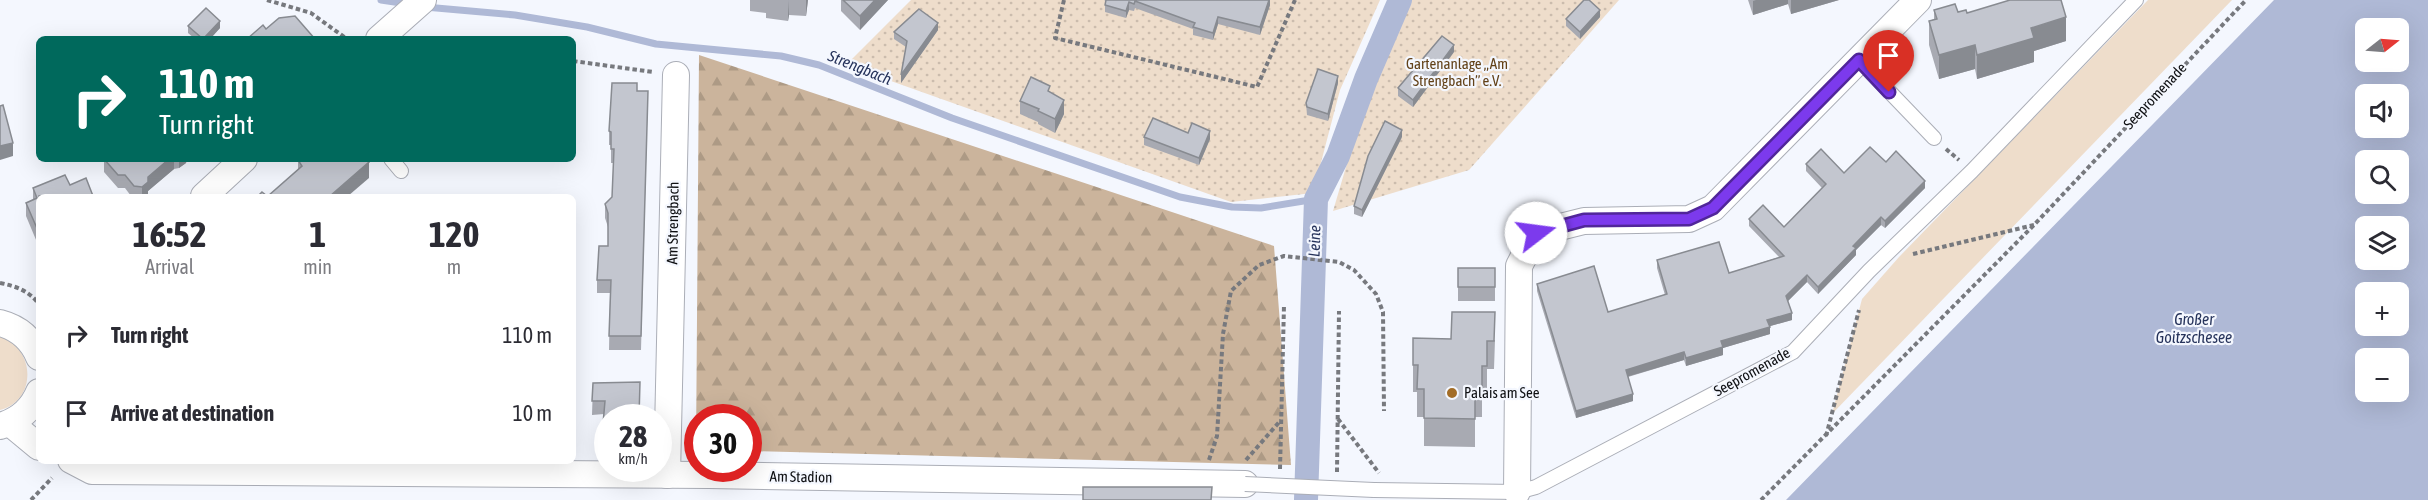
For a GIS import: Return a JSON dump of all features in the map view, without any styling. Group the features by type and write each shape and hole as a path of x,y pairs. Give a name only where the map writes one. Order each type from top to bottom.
{"street":[{"path":"384,35 423,0"},
{"path":"1518,492 1519,266 1536,233 1584,220 1689,219 1713,208 1918,0"},
{"name":"Am Strengbach","path":"669,404 676,75"},
{"path":"206,194 241,162"},
{"path":"11,325 32,344 36,351"},
{"path":"36,400 28,409 4,426 36,445"},
{"name":"Am Stadion","path":"79,464 92,471 594,474"},
{"name":"Am Stadion","path":"672,475 1245,484"}],"lane":[{"name":"Seepromenade","path":"1245,484 1374,490 1518,492 1536,487 1793,352 1869,271 1972,171 2136,0"},
{"path":"1859,60 1934,138"},
{"path":"394,162 401,171"}],"path":[{"path":"267,0 311,13 343,36"},
{"path":"1064,0 1055,38 1257,87 1295,0"},
{"name":"Seepromenade","path":"1761,500 2034,225 2243,1"},
{"path":"576,61 676,75"},
{"path":"1934,138 1972,171"},
{"path":"1880,262 2034,225"},
{"path":"1202,483 1217,436 1223,334 1231,291 1259,265 1284,256 1339,262 1354,270 1376,294 1383,312 1384,411"},
{"path":"1826,437 1869,271"},
{"path":"0,283 15,285 32,295 36,300"},
{"path":"1280,477 1284,304"},
{"path":"1337,477 1339,311"},
{"path":"1338,418 1392,490"},
{"path":"31,500 52,478"}],"green space":[{"path":"911,0 1380,0 1340,90 1313,193 1231,202 846,65"},
{"name":"Gartenanlage „Am Strengbach” e.V.","path":"1409,0 1619,0 1469,170 1333,211 1364,106"},
{"path":"2148,0 2232,0 1832,414 1862,299 1899,257"},
{"path":"699,55 1274,246 1291,465 762,451 762,404 696,404"},
{"path":"0,336 12,342 20,351 27,374 26,385 21,396 0,410"}],"water":[{"name":"Großer Goitzschesee","path":"2274,0 2428,0 2428,500 1786,500"}],"building":[{"path":"843,0 875,0 860,16"},
{"path":"1106,0 1269,0 1260,27 1218,17 1213,33 1193,27 1195,23 1135,1 1134,4 1129,2 1126,11 1105,5"},
{"path":"1584,0 1589,0 1600,10 1580,32 1566,19"},
{"path":"2010,0 2061,0 2066,17 2031,28 2034,38 1977,55 1975,45 1939,55 1929,21 1937,19 1934,10 1955,4 1958,12 1966,10 1967,13"},
{"path":"206,8 220,21 206,36 200,36 188,26"},
{"path":"919,9 938,23 901,75 907,41 894,32"},
{"path":"295,16 312,36 250,36 263,25 266,29 279,18"},
{"path":"1442,36 1454,45 1413,100 1398,88"},
{"path":"1318,69 1338,76 1328,114 1307,107 1306,103"},
{"path":"1031,77 1050,86 1048,91 1064,100 1055,119 1020,101"},
{"path":"612,83 637,83 637,91 648,91 641,336 609,336 611,280 597,280 599,246 608,246 608,213 605,204 612,197 614,149 611,149 611,132 609,131"},
{"path":"3,105 13,143 0,146 0,106"},
{"path":"1153,118 1188,133 1192,123 1210,131 1199,158 1144,137"},
{"path":"1385,121 1402,130 1362,210 1354,206 1368,156"},
{"path":"1870,147 1886,162 1896,151 1925,181 1885,221 1881,217 1853,246 1856,248 1818,287 1807,275 1786,296 1792,313 1767,320 1770,327 1721,341 1723,347 1686,358 1684,352 1626,370 1633,394 1576,411 1537,284 1594,266 1608,312 1667,294 1657,260 1719,242 1729,273 1784,256 1749,219 1763,205 1784,227 1826,184 1806,164 1821,149 1844,173"},
{"path":"107,162 166,162 148,177 148,182 142,187 134,186 125,175 118,175"},
{"path":"299,162 369,162 332,194 270,194 302,166"},
{"path":"65,175 70,185 86,178 92,194 36,196 33,188"},
{"path":"36,198 36,226 26,203"},
{"path":"1458,268 1495,268 1495,287 1458,287"},
{"name":"Palais am See","path":"1452,312 1495,312 1494,341 1487,341 1487,366 1482,366 1482,390 1475,389 1475,419 1424,418 1424,389 1417,389 1418,365 1413,365 1413,338 1451,339"},
{"path":"640,382 639,404 605,404 605,401 592,401 593,383"},
{"path":"1083,487 1212,487 1211,500 1083,500"}],"waterway":[{"name":"Strengbach","path":"381,0 408,4"},
{"name":"Leine","path":"1306,500 1316,199 1338,156 1366,79 1400,0"},
{"name":"Strengbach","path":"425,7 515,15 587,27 656,44 781,56 819,65 952,118 1180,197 1232,207 1261,208 1316,199"}],"place":[{"name":"Palais am See","path":"1452,393"}],"route":[{"path":"1536,233 1584,220 1689,219 1713,208 1859,60 1889,92"}]}
